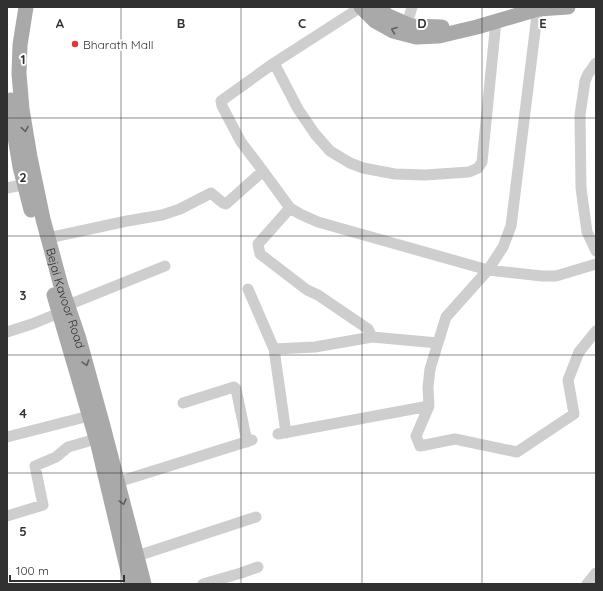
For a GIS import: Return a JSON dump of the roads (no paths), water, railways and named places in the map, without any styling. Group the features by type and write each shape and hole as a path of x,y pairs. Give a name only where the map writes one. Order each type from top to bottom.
{"main road":[{"name":"Bejai Kavoor Road","path":"18,7 9,78 14,131 20,167 30,184 48,238 61,286 63,309 92,384 144,584"},
{"name":"Bejai Kavoor Road","path":"26,7 20,45 19,74 22,109 30,157 30,184 89,416 96,438 131,584"},
{"path":"361,7 375,21 393,31 416,37 439,36 477,27 538,8 568,7"},
{"path":"378,7 388,16 412,26 443,27 516,7"}],"street":[{"path":"361,7 220,100 241,142 290,208 318,222 488,270 542,276 556,276 596,264"},
{"path":"407,24 412,7"},
{"path":"538,8 509,234 503,247 488,270 446,317 430,369 428,387 429,406 416,436 420,446 455,439 517,452 574,414 568,380 579,352 596,331"},
{"path":"274,63 298,109 315,134 330,151 350,163 363,168 395,174 425,175 469,172 478,168 482,162 496,21"},
{"path":"596,63 585,81 580,123 581,188 588,232 596,251"},
{"path":"48,238 162,215 180,209 211,193 226,204 263,171"},
{"path":"7,188 30,184"},
{"path":"290,208 258,244 260,254 307,290 318,295 368,328 372,337"},
{"path":"7,332 32,324 63,309 164,266"},
{"path":"248,289 274,349 282,433 429,406"},
{"path":"274,349 315,347 330,343 372,337 438,343"},
{"path":"118,482 249,441 234,387 183,403"},
{"path":"7,437 89,416"},
{"path":"7,516 43,505 35,466 56,457 68,447 96,438"},
{"path":"137,556 256,517"},
{"path":"203,584 258,567"},
{"path":"587,584 596,573"}],"place":[{"name":"Bharath Mall","path":"75,44"}]}
